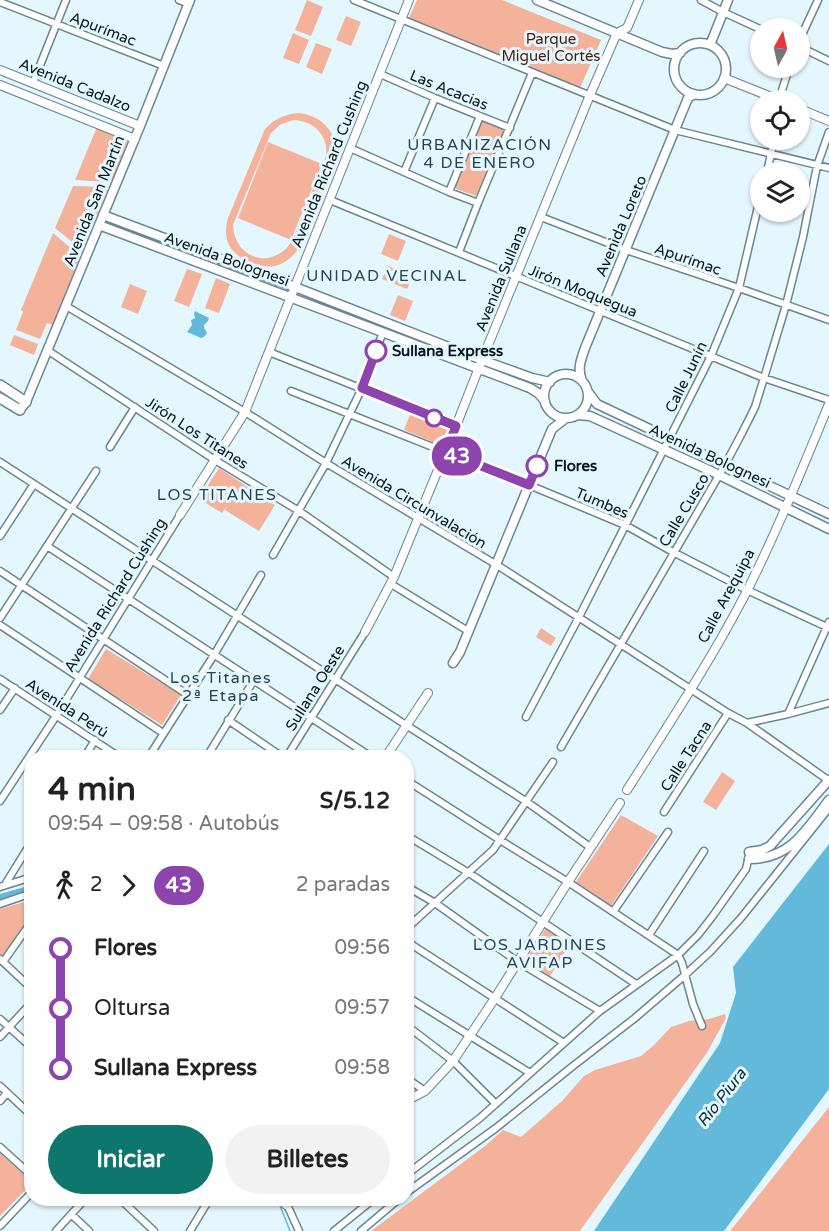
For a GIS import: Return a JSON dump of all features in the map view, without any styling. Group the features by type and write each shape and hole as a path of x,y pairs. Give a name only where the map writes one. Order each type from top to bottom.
{"main road":[{"path":"537,0 662,52 680,53"},
{"path":"710,45 728,0"},
{"name":"Avenida San Martín","path":"23,406 135,139 189,2"},
{"path":"697,43 710,45 722,55 726,71 724,78 715,90 709,93 689,94 675,76 675,64 685,48 697,43"},
{"path":"662,52 675,64"},
{"name":"Avenida Loreto","path":"579,365 689,94"},
{"name":"Avenida Bolognesi","path":"103,215 295,287 480,364 530,388 544,401"},
{"name":"Avenida Bolognesi","path":"99,225 384,332 480,364 550,382"},
{"path":"566,375 579,365"},
{"path":"453,663 460,652 497,565 552,429 566,418 577,415 586,406 588,392 579,373 579,365"},
{"path":"552,429 549,410 544,401 545,390 550,382 560,375 572,375 582,381"},
{"path":"0,386 23,406"},
{"name":"Avenida Bolognesi","path":"588,392 597,404 829,514"},
{"path":"0,398 23,406"},
{"path":"549,410 556,416 566,418"},
{"name":"Avenida Bolognesi","path":"577,415 590,416 664,449 829,528"},
{"path":"749,856 770,846 829,780"},
{"path":"749,856 762,858 789,848 829,800"}],"street":[{"path":"33,83 66,0"},
{"path":"179,0 189,2"},
{"path":"354,0 675,130 829,168"},
{"name":"Avenida Richard Cushing","path":"34,750 245,412 409,0"},
{"name":"Avenida Sullana","path":"365,632 392,581 590,95 617,33 627,28 639,0"},
{"path":"701,0 750,24"},
{"path":"810,18 818,0"},
{"name":"Apurímac","path":"0,2 164,66"},
{"path":"810,52 829,61"},
{"name":"Avenida Cadalzo","path":"0,70 140,126"},
{"path":"459,252 532,73"},
{"name":"Las Acacias","path":"380,74 510,128"},
{"path":"724,78 754,90"},
{"name":"Avenida Cadalzo","path":"0,85 135,139"},
{"path":"404,172 435,98"},
{"path":"810,113 829,121"},
{"path":"449,192 480,116"},
{"name":"Calle Cusco","path":"561,747 725,465 755,407 786,305 803,237 817,165 829,132"},
{"path":"350,148 478,203"},
{"path":"770,162 773,150"},
{"name":"Jirón Moquegua","path":"330,200 764,378 829,402"},
{"name":"Apurímac","path":"541,217 626,250 829,320"},
{"name":"Calle Junín","path":"526,717 711,356 739,288 754,222"},
{"name":"Avenida Circunvalación","path":"66,306 497,565 747,723 829,780"},
{"path":"273,555 326,463 351,414 384,332"},
{"name":"Jirón Los Titanes","path":"47,350 215,460 299,511 392,581 468,631"},
{"path":"269,352 456,426"},
{"name":"Tumbes","path":"291,391 625,525 747,590 828,625"},
{"name":"Calle Arequipa","path":"627,790 691,689 747,590 786,508 829,402"},
{"path":"110,447 135,407"},
{"path":"0,462 527,802 590,847"},
{"path":"0,618 96,471"},
{"path":"0,536 34,484"},
{"path":"47,546 361,750"},
{"path":"0,570 188,695"},
{"path":"153,750 214,655 261,575"},
{"path":"0,625 163,733"},
{"path":"788,714 828,625"},
{"name":"Sullana Oeste","path":"290,750 365,632"},
{"name":"Avenida Perú","path":"0,679 109,750"},
{"path":"211,750 254,680"},
{"path":"0,710 15,688"},
{"path":"390,750 428,693"},
{"path":"747,723 829,703"},
{"name":"Calle Tacna","path":"664,812 728,712"},
{"path":"228,720 273,750"},
{"path":"88,750 94,740"},
{"path":"414,922 493,850 553,762"},
{"name":"Avenida Richard Cushing","path":"0,801 24,765"},
{"path":"414,785 568,882 678,955 702,1026"},
{"path":"414,1097 425,1091 453,1062 620,803"},
{"path":"414,1187 496,1128 635,1018 685,975 741,918 829,808"},
{"path":"613,912 668,832"},
{"path":"414,840 469,873 636,984"},
{"path":"649,935 705,851"},
{"path":"3,883 24,853"},
{"path":"414,1168 480,1118 600,1011 678,955 712,917 746,869 749,856"},
{"path":"3,883 24,879"},
{"path":"414,891 518,962 600,1011"},
{"path":"0,904 24,896"},
{"path":"24,931 2,960 24,981"},
{"path":"414,946 564,1043"},
{"path":"414,1002 530,1073"},
{"path":"0,1037 24,1011"},
{"path":"0,1019 24,1041"},
{"path":"414,1031 453,1062 496,1104"},
{"path":"414,1083 425,1091"},
{"path":"0,1086 24,1109"},
{"path":"0,1101 7,1093"},
{"path":"0,1147 24,1169"},
{"path":"0,1226 24,1200"},
{"path":"56,1231 79,1206"},
{"path":"128,1206 154,1231"},
{"path":"189,1231 205,1206"},
{"path":"290,1206 299,1231"},
{"path":"334,1231 365,1206"},
{"path":"361,1231 391,1206"},
{"path":"72,1215 89,1231"}],"green space":[{"path":"307,0 323,7 311,36 295,30"},
{"name":"Parque Miguel Cortés","path":"417,0 502,0 601,40 580,88 409,18"},
{"path":"346,16 361,22 351,46 336,40"},
{"path":"293,33 309,40 299,64 283,58"},
{"path":"316,43 332,49 322,74 306,67"},
{"path":"297,113 313,117 326,126 334,139 335,156 296,252 276,266 259,265 238,256 233,251 226,234 228,218 265,129 284,116","holes":["294,120 301,121 319,131 325,142 326,156 293,239 286,249 277,255 257,258 248,254 241,247 235,237 233,225 271,133 281,124"]},
{"path":"482,119 505,131 476,196 454,188"},
{"path":"97,127 126,137 128,140 113,178 109,182 75,180"},
{"path":"268,142 322,164 291,240 238,218"},
{"path":"73,186 107,187 82,250 55,228"},
{"path":"53,233 80,256 53,325 47,323 40,339 16,330 23,312 21,310"},
{"path":"389,234 406,241 398,261 381,254"},
{"path":"388,266 413,276 407,289 382,279"},
{"path":"187,269 202,274 189,307 174,301"},
{"path":"216,278 230,284 219,313 205,308"},
{"path":"130,284 147,291 138,314 121,307"},
{"path":"398,295 413,301 405,321 390,315"},
{"path":"14,335 38,344 34,355 10,345"},
{"path":"411,412 450,427 443,446 404,430"},
{"path":"219,468 275,505 259,531 225,510 227,506 222,513 199,499"},
{"path":"541,628 556,638 551,646 536,637"},
{"path":"106,649 181,695 162,725 88,679"},
{"path":"722,772 735,781 716,810 703,802"},
{"path":"621,815 658,836 611,906 576,882"},
{"path":"24,902 24,929 3,958 0,956 0,909"},
{"path":"546,928 571,944 550,976 525,961"},
{"path":"725,1014 726,1018 708,1051 580,1231 371,1231 405,1206 414,1206 414,1199 503,1130 521,1137 562,1101 584,1076 595,1070 641,1056 671,1027 689,1021 709,1019"},
{"path":"829,1107 829,1231 730,1231"},
{"path":"0,1153 24,1175 24,1191 0,1216"}],"water":[{"path":"195,311 209,318 204,325 207,333 201,338 187,332 192,325 191,320 195,318"},
{"name":"Río Piura","path":"829,844 829,1089 724,1231 594,1231 720,1043 736,993 733,967"}],"waterway":[{"path":"0,897 24,890"},
{"path":"280,1206 290,1231"}],"bus line":[{"name":"43","path":"376,351 362,388 456,426 446,452 529,485 537,466"}],"place":[{"name":"Sullana Express","path":"376,351"},
{"name":"Flores","path":"537,466"}],"district":[{"name":"URBANIZACIÓN 4 DE ENERO","path":"480,153"},
{"name":"UNIDAD VECINAL","path":"387,275"},
{"name":"LOS TITANES","path":"217,494"},
{"name":"Los Titanes 2ª Etapa","path":"221,686"},
{"name":"LOS JARDINES AVIFAP","path":"540,953"}]}
